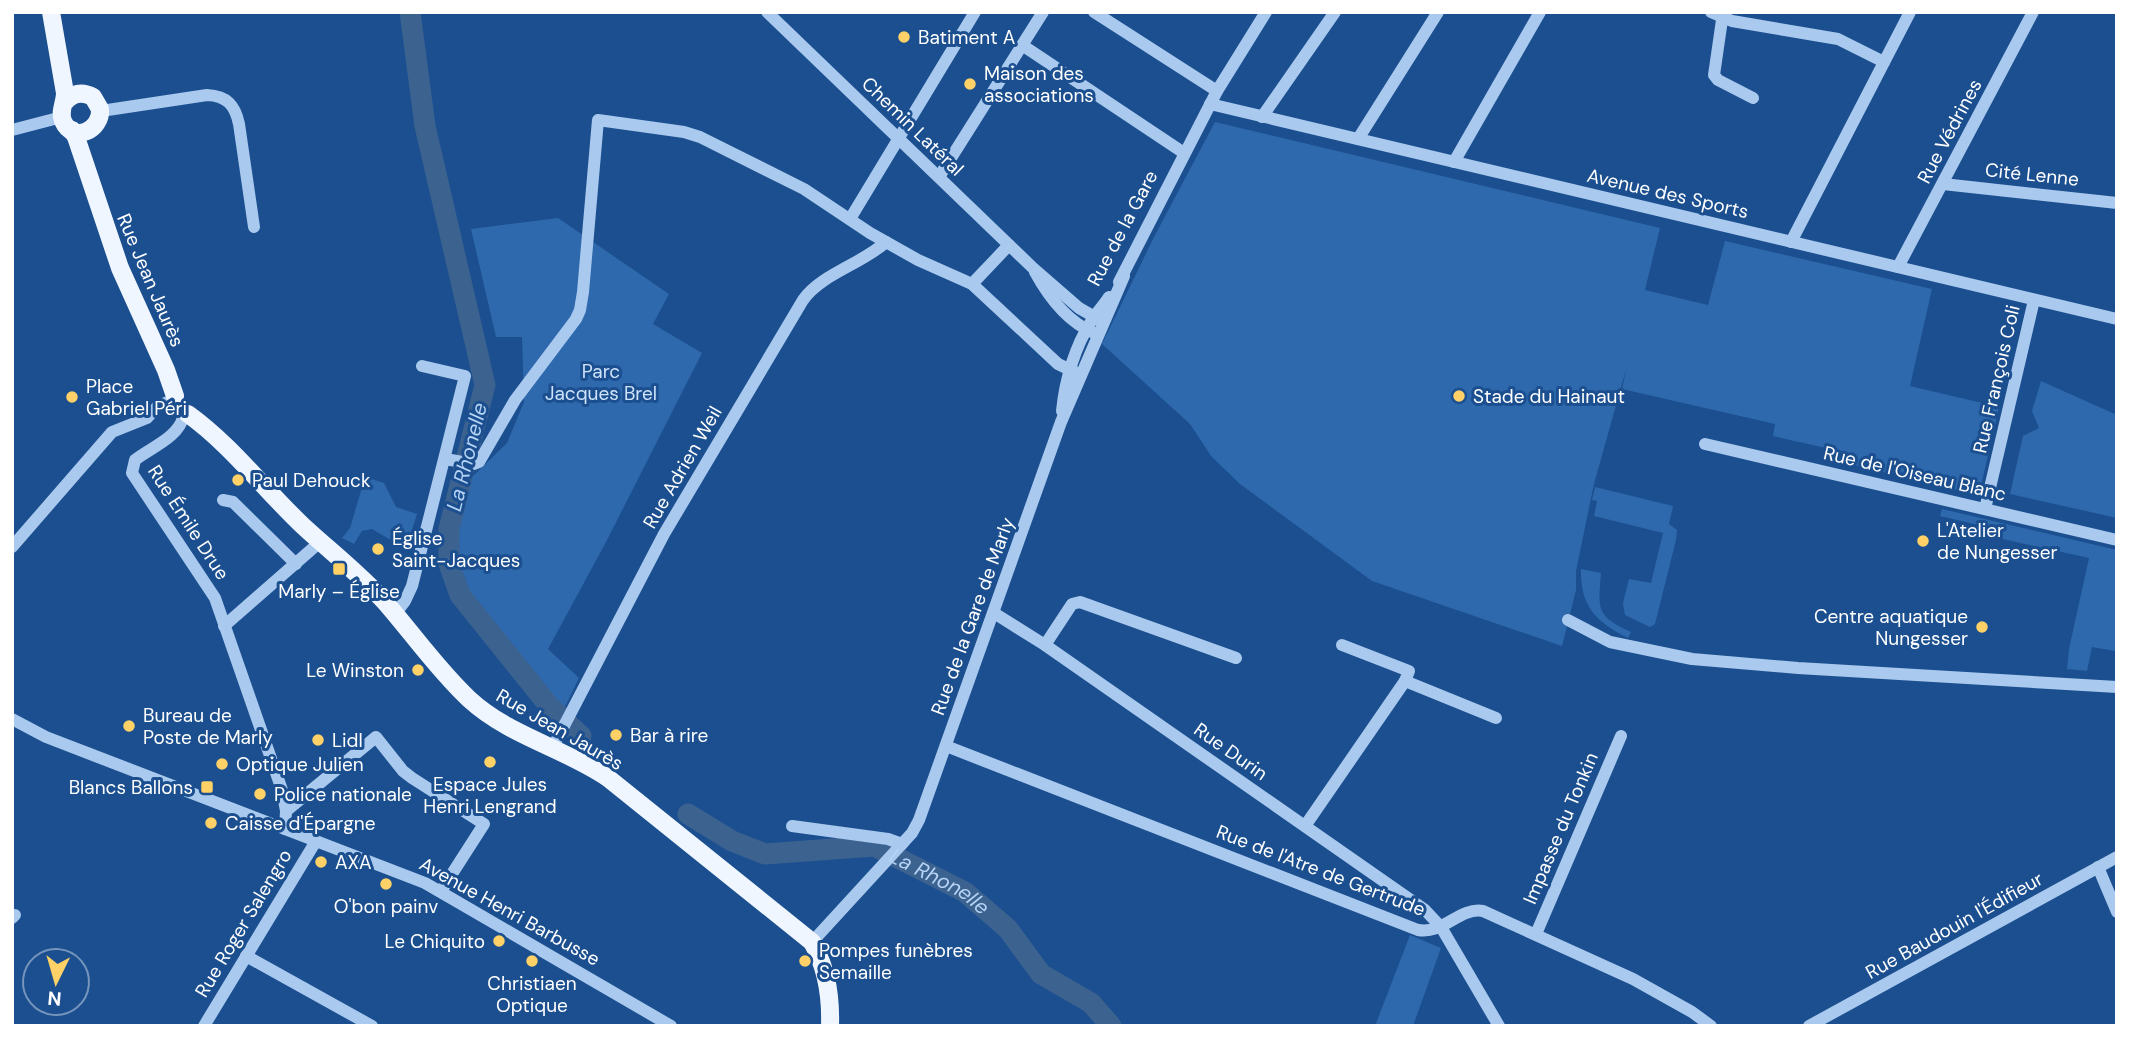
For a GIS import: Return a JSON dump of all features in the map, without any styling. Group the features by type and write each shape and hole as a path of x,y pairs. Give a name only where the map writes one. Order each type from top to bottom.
{"main road":[{"name":"Rue Jean Jaurès","path":"51,12 66,116 120,268 166,370 172,398 180,398 185,416 206,429 320,542 370,587 472,702 505,725 583,762 615,784 812,942"},
{"name":"Rue Jean Jaurès","path":"56,44 73,81 83,93 94,98 101,111 99,121 93,129 90,179"},
{"path":"83,93 73,95 66,116 83,133 93,129"},
{"path":"812,942 820,955 826,976 830,1026"}],"street":[{"name":"Chemin Latéral","path":"767,12 1033,268 1079,308 1099,319"},
{"path":"939,177 1043,12"},
{"path":"1094,12 1217,91"},
{"name":"Rue de la Gare","path":"1093,333 1217,91 1266,12"},
{"path":"1262,117 1335,12"},
{"path":"1357,139 1438,12"},
{"path":"1454,162 1540,12"},
{"path":"1791,242 1910,12"},
{"name":"Rue Védrines","path":"1898,267 2033,12"},
{"path":"850,219 971,14"},
{"path":"1753,98 1718,80 1714,75 1719,14 1742,23 1834,38 1884,62"},
{"path":"1022,45 1184,153"},
{"path":"101,111 207,95 225,99 233,105 254,227"},
{"name":"Avenue des Sports","path":"1210,104 2117,319"},
{"path":"12,130 66,116"},
{"path":"450,460 474,464 479,462 515,400 541,368 580,310 598,120 684,132 709,140 796,184 886,242 924,263 972,284 1056,361 1076,373 1093,333"},
{"name":"Cité Lenne","path":"1944,184 2117,203"},
{"name":"Rue Adrien Weil","path":"553,747 664,534 803,300 816,286 862,261 886,242"},
{"path":"972,284 1009,245"},
{"name":"Chemin Latéral","path":"1033,268 1051,298 1093,333"},
{"name":"Rue François Coli","path":"1985,509 2034,300"},
{"path":"395,614 412,586 450,460 465,376 422,366"},
{"name":"Rue de la Gare de Marly","path":"812,942 912,833 919,820 1061,422 1065,386 1076,373"},
{"path":"12,547 112,432 147,418 157,407 172,398"},
{"name":"Rue Émile Drue","path":"185,416 182,424 173,432 135,460 132,473 212,593 282,790 286,811 285,829"},
{"name":"Rue de l'Oiseau Blanc","path":"1705,444 2117,540"},
{"path":"222,500 233,502 296,564"},
{"path":"224,626 320,542"},
{"path":"1045,645 1072,604 1080,602 1236,658"},
{"name":"Rue Durin","path":"994,613 1045,645 1425,909 1441,927 1499,1026"},
{"path":"1568,620 1610,642 1692,659 2117,687"},
{"path":"1306,826 1405,681 1409,671 1342,645"},
{"path":"1405,681 1496,718"},
{"name":"Avenue Henri Barbusse","path":"12,719 46,737 441,891 671,1026"},
{"name":"Impasse du Tonkin","path":"1536,934 1621,736"},
{"path":"286,811 376,737 402,771 484,824 441,891"},
{"name":"Rue de l'Atre de Gertrude","path":"946,746 1413,928 1429,931 1479,910 1633,979 1692,1012 1710,1026"},
{"path":"792,826 888,839 900,846"},
{"name":"Rue Roger Salengro","path":"205,1026 316,841"},
{"name":"Rue Baudouin l'Édifieur","path":"1809,1026 2117,857"},
{"path":"2098,867 2117,912"},
{"path":"246,956 372,1026"}],"green space":[{"path":"1215,122 1660,228 1645,290 1708,305 1725,241 1932,289 1910,386 1999,407 1981,486 1967,492 1846,463 1848,453 1773,436 1775,424 1622,389 1627,366 1594,484 1576,571 1576,590 1562,646 1372,581 1240,484 1211,456 1190,424 1102,344 1154,237"},
{"name":"Parc Jacques Brel","path":"558,218 669,294 653,324 702,353 605,544 548,649 579,678 563,711 468,595 456,567 456,534 470,479 507,443 524,402 522,337 496,337 471,229"},
{"path":"2041,381 2117,415 2117,518 2010,494 2023,436 2039,428 2032,411"},
{"path":"365,477 384,483 396,507 417,514 406,549 372,529 362,531 354,544 342,538 350,528"},
{"path":"1595,487 1673,506 1669,524 1677,530 1676,540 1655,624 1650,627 1625,615 1623,603 1629,579 1651,583 1663,533 1594,516 1597,501 1592,500"},
{"path":"1942,509 2117,550 2115,651 2092,647 2087,671 2067,669 2089,558 1998,538 1991,528 1940,516"},
{"path":"1581,569 1601,573 1602,610 1611,621 1631,632 1628,638 1607,626 1592,611 1583,593"},
{"path":"1410,935 1441,948 1413,1026 1375,1026"}],"waterway":[{"name":"La Rhonelle","path":"410,12 425,126 485,385 449,529 449,564 460,595 550,707 581,736"},
{"name":"La Rhonelle","path":"688,814 732,841 765,854 874,846 965,892 1008,929 1041,974 1091,1003 1111,1026"}],"place":[{"name":"Batiment A","path":"904,37"},
{"name":"Maison des associations","path":"970,84"},
{"name":"Stade du Hainaut","path":"1459,396"},
{"name":"Place Gabriel Péri","path":"72,397"},
{"name":"Paul Dehouck","path":"238,480"},
{"name":"L'Atelier de Nungesser","path":"1923,541"},
{"name":"Église Saint-Jacques","path":"378,549"},
{"name":"Marly – Église","path":"339,569"},
{"name":"Centre aquatique Nungesser","path":"1982,627"},
{"name":"Le Winston","path":"418,670"},
{"name":"Bureau de Poste de Marly","path":"129,726"},
{"name":"Bar à rire","path":"616,735"},
{"name":"Lidl","path":"318,740"},
{"name":"Espace Jules Henri Lengrand","path":"490,762"},
{"name":"Optique Julien","path":"222,764"},
{"name":"Blancs Ballons","path":"207,787"},
{"name":"Police nationale","path":"260,794"},
{"name":"Caisse d'Épargne","path":"211,823"},
{"name":"AXA","path":"321,862"},
{"name":"O'bon painv","path":"386,884"},
{"name":"Le Chiquito","path":"499,941"},
{"name":"Christiaen Optique","path":"532,961"},
{"name":"Pompes funèbres Semaille","path":"805,961"}]}
